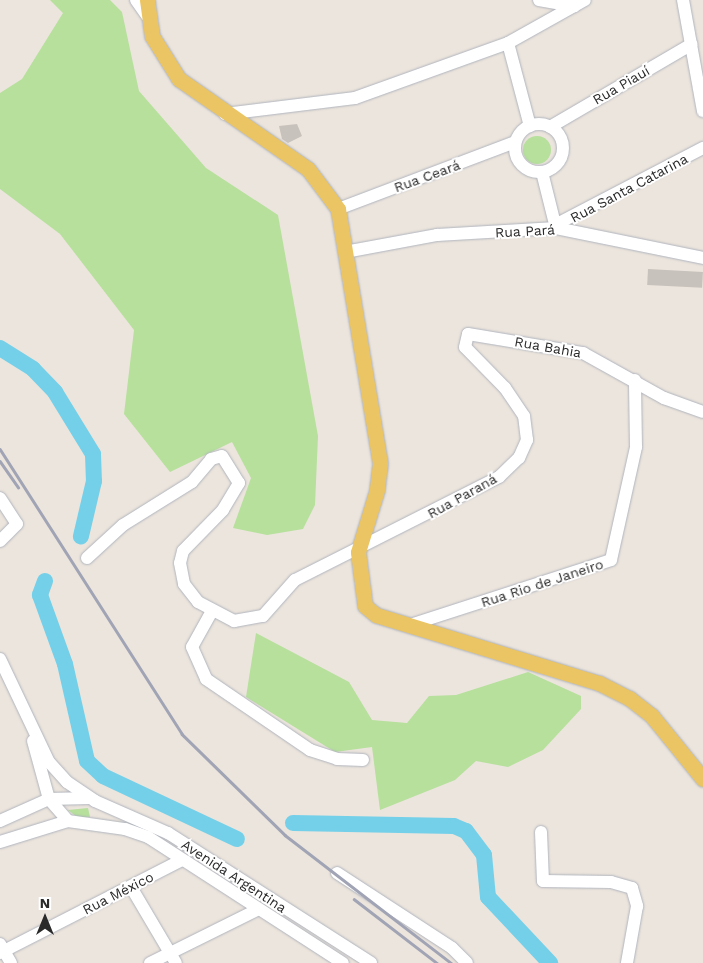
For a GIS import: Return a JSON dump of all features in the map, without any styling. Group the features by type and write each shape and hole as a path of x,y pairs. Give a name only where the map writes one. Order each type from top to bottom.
{"main road":[{"path":"147,0 147,16 157,48 173,72 224,114 308,170 338,209 380,464 378,490 358,552 365,606 376,615 413,624 599,683 629,698 652,716 703,779"}],"street":[{"path":"136,0 147,16"},
{"path":"539,0 580,3"},
{"path":"683,0 703,111"},
{"path":"224,114 342,102 508,42 580,3"},
{"path":"508,42 530,126"},
{"name":"Rua Piauí","path":"550,127 692,44"},
{"path":"530,126 550,127 563,148 556,164 542,172 521,164 515,142 530,126"},
{"name":"Rua Ceará","path":"338,209 515,142"},
{"name":"Rua Santa Catarina","path":"555,226 703,148"},
{"path":"542,172 555,226"},
{"name":"Rua Pará","path":"345,252 437,236 555,226 703,258"},
{"name":"Rua Paraná","path":"358,552 498,477 519,458 527,440 521,410 464,343 468,334 486,336"},
{"name":"Rua Bahia","path":"486,336 583,353 703,412"},
{"name":"Rua Rio de Janeiro","path":"413,624 611,560 636,447 635,380"},
{"path":"87,558 124,525 192,482 211,459 222,456 239,482 223,510 184,551 180,563 189,593 212,610 234,621 254,621 295,580 358,552"},
{"path":"0,498 17,524 0,542"},
{"path":"212,610 192,647 206,679 310,750 330,758 364,760"},
{"path":"0,660 17,687 31,726 49,800 68,821 0,842"},
{"path":"31,726 49,762 96,801 102,813 91,823"},
{"path":"0,821 49,800 96,801"},
{"name":"Avenida Argentina","path":"96,801 168,833 367,962"},
{"name":"Avenida Argentina","path":"68,821 91,823 148,837 335,961"},
{"path":"541,832 543,881 611,882 632,888 637,906 627,963"},
{"name":"Rua México","path":"1,949 131,887 182,860"},
{"path":"337,873 452,948 467,963"},
{"path":"131,887 173,958"},
{"path":"150,963 173,958 257,910"},
{"path":"1,949 10,963"}],"green space":[{"path":"50,0 110,0 122,12 139,91 206,168 278,215 318,436 315,505 303,529 267,535 233,528 251,478 232,442 170,472 124,414 134,330 60,234 0,189 0,93 22,79 63,13"},
{"path":"537,136 547,140 551,150 547,160 537,164 527,160 523,150 527,140"},
{"path":"256,633 349,682 372,720 407,723 429,696 456,695 528,672 581,696 581,709 543,750 508,767 476,761 455,780 380,810 372,747 335,752 246,697"},
{"path":"88,808 90,817 77,817 68,810"}],"building":[{"path":"297,124 302,136 288,143 282,139 279,126"},
{"path":"648,269 703,272 702,288 647,285"}],"waterway":[{"path":"0,348 33,369 55,392 93,454 94,481 81,536"},
{"path":"45,581 40,595 65,664 87,761 103,776 237,839"},
{"path":"293,823 454,826 466,831 484,855 488,897 550,963"}],"railway":[{"path":"0,449 182,734 285,835 451,963"},
{"path":"0,461 18,487"},
{"path":"354,899 437,963"}]}
